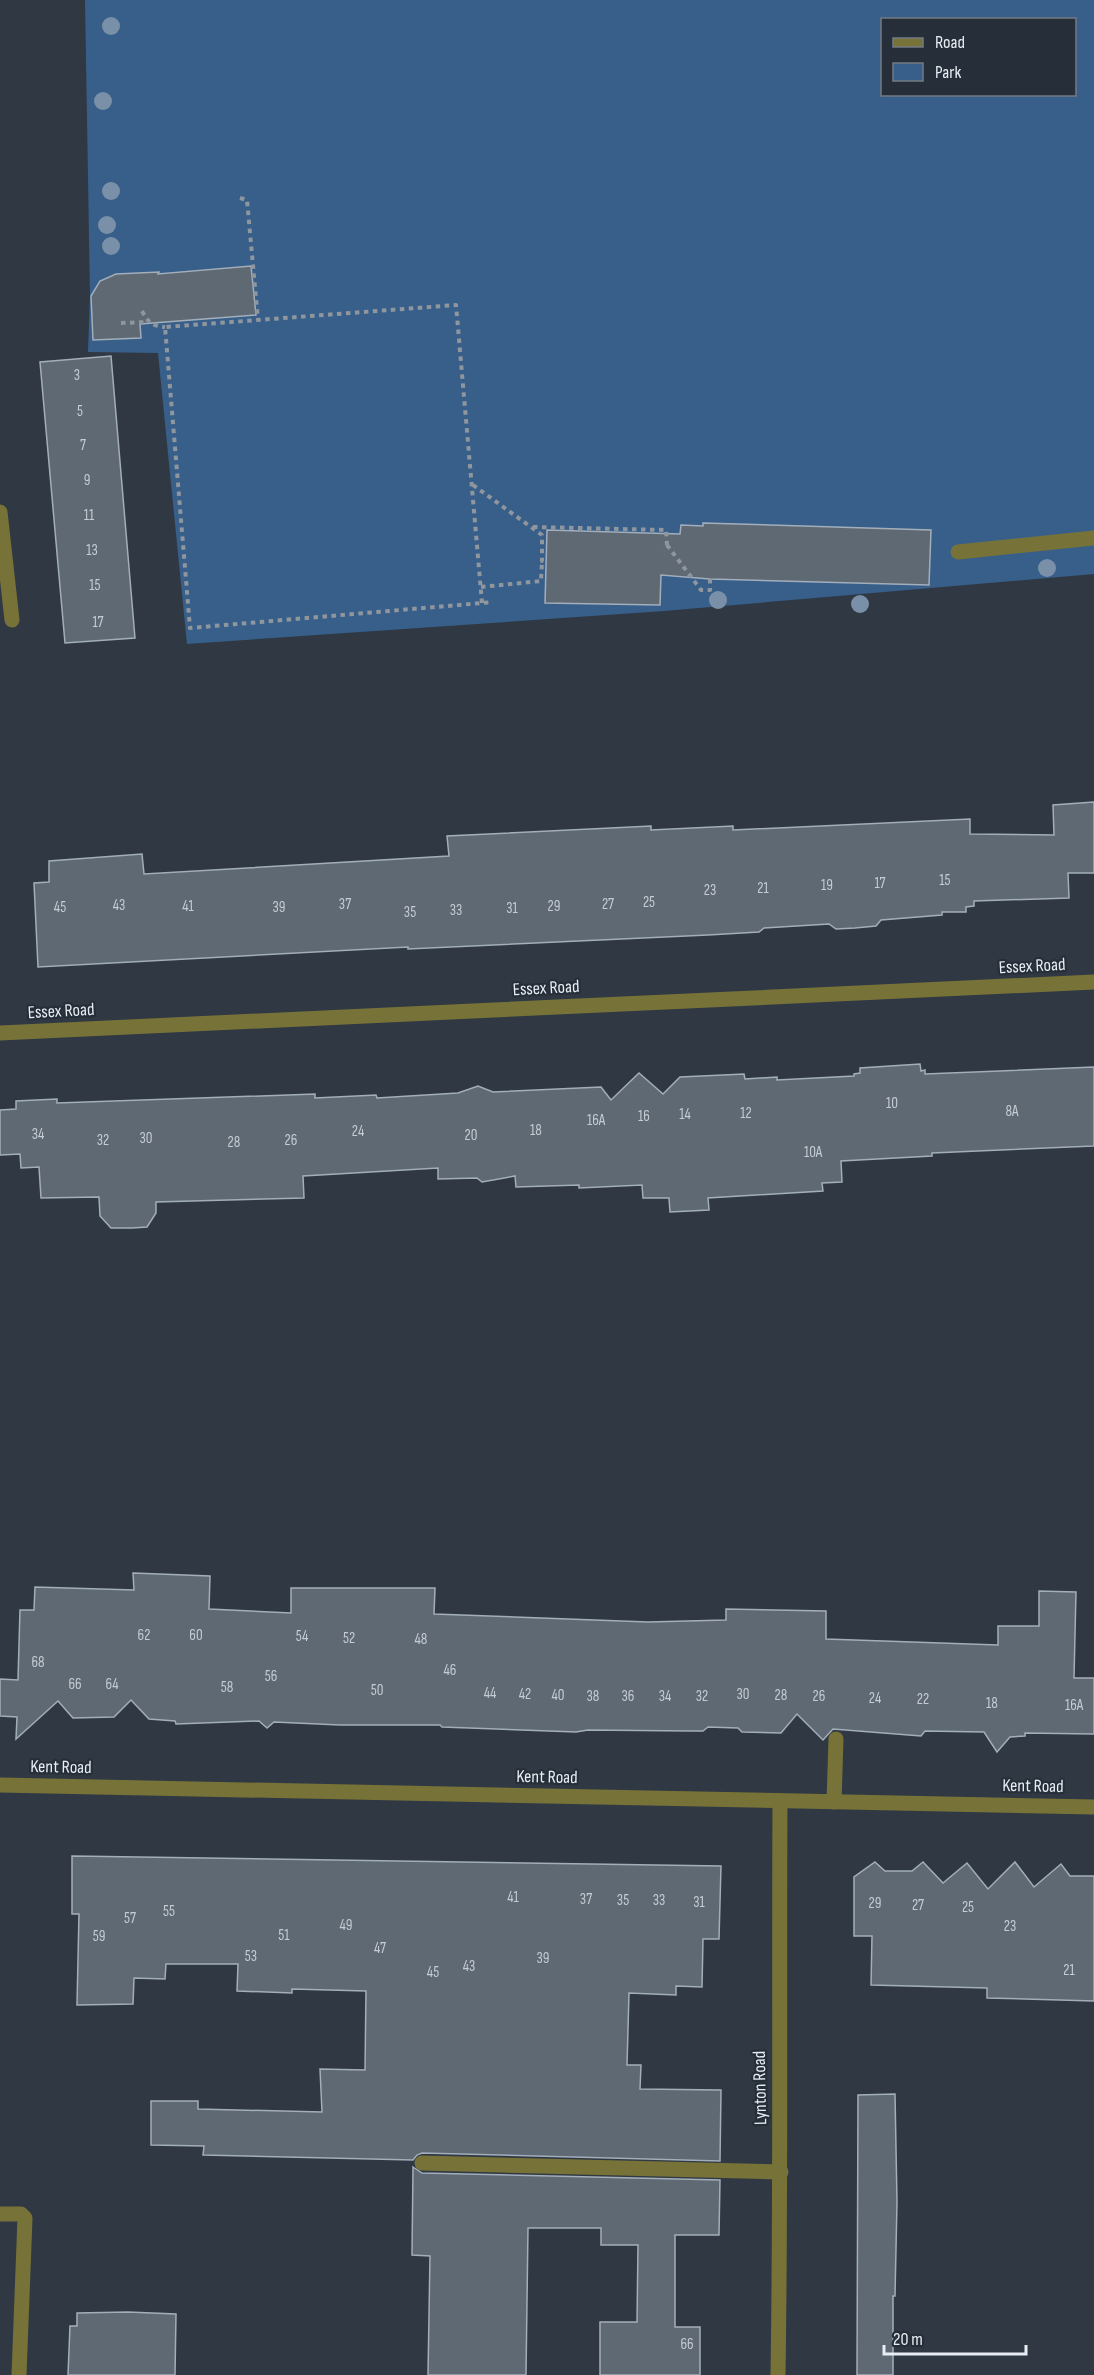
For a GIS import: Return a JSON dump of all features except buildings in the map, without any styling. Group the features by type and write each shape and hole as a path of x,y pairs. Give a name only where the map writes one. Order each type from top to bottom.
{"street":[{"path":"0,512 12,620"},
{"path":"958,552 1094,538"},
{"name":"Essex Road","path":"0,1033 1094,982"},
{"path":"834,1802 836,1739"},
{"name":"Kent Road","path":"0,1785 1094,1807"},
{"name":"Lynton Road","path":"778,2375 781,2172 778,2014 780,1801"},
{"path":"422,2163 781,2172"},
{"path":"0,2214 21,2214 25,2218 19,2375"}],"path":[{"path":"240,198 247,200 258,320"},
{"path":"121,323 148,322 165,327 456,305 482,603"},
{"path":"142,311 148,322"},
{"path":"165,327 190,628 493,602"},
{"path":"472,484 543,535 544,561 541,581 481,587"},
{"path":"532,527 666,530 664,545 701,590 710,590 710,579"}],"green space":[{"path":"85,0 1094,0 1094,574 664,611 187,644 158,353 88,352 90,295"}]}
